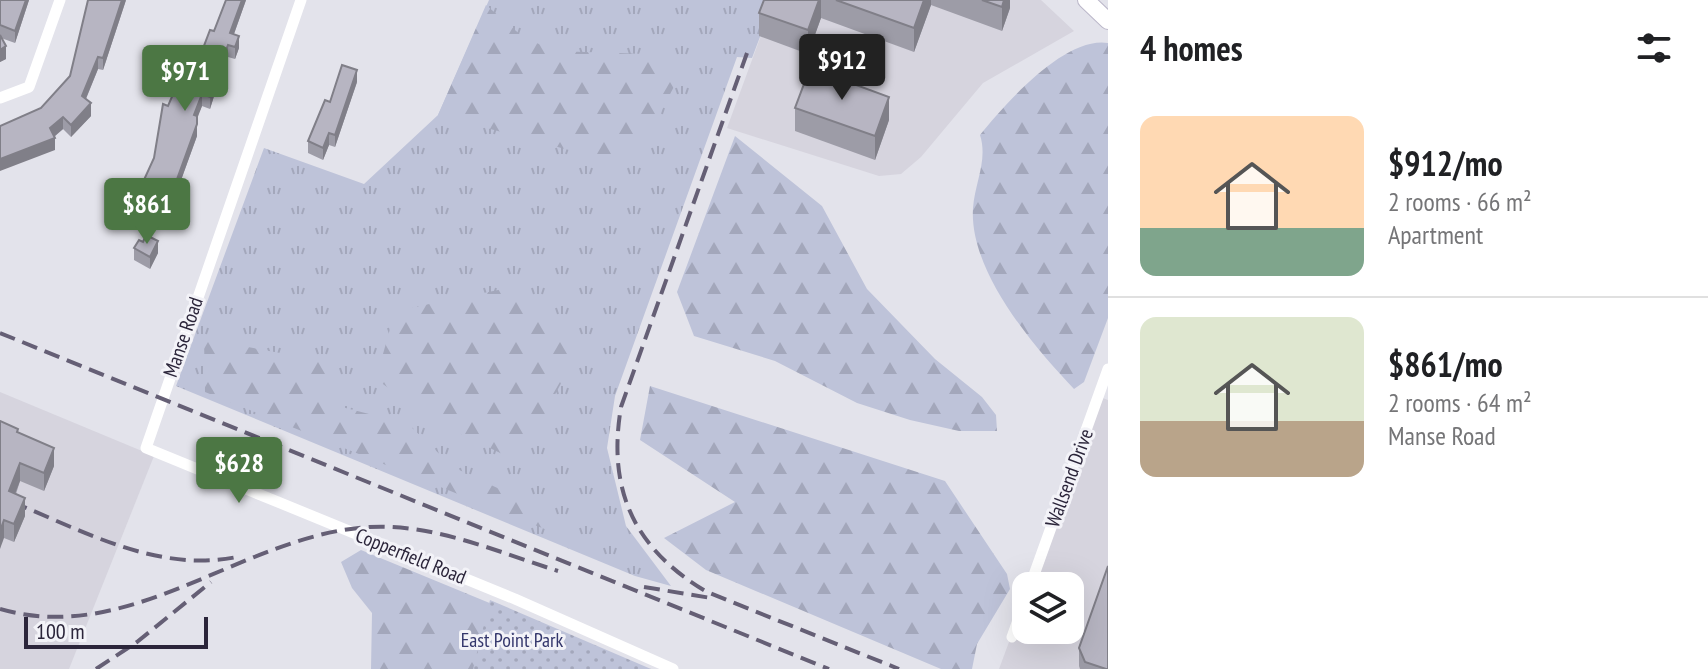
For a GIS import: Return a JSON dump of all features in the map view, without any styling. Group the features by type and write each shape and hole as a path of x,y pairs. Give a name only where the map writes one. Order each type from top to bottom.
{"street":[{"path":"0,98 29,87 60,0"},
{"name":"Manse Road","path":"146,448 301,0"},
{"path":"1086,0 1108,21"},
{"name":"Wallsend Drive","path":"1035,572 1108,369"},
{"name":"Copperfield Road","path":"146,448 515,599 673,669"}],"shaded area":[{"path":"774,0 1041,0 1074,31 983,83 921,157 901,174 879,176 727,128"},
{"path":"0,392 154,456 69,669 0,669"},
{"path":"1100,397 1108,400 1108,669 999,669 1012,634 1012,644 1084,644 1084,572 1035,572"}],"green space":[{"path":"489,0 774,0 752,58 737,57 615,396 607,448 626,526 671,586 635,576 176,386 264,148 364,184 438,115"},
{"path":"486,5 523,37 555,51 675,55 678,79 639,153 599,158 438,115"},
{"path":"1108,43 1108,318 1084,382 1074,389 1023,329 992,282 981,257 973,208 983,153 980,135 1021,90 1055,61 1091,44"},
{"path":"735,136 822,206 867,289 935,359 982,397 996,415 997,431 959,431 910,420 857,403 775,361 694,336 677,292"},
{"path":"508,288 582,344 519,462 434,421 376,379 395,311"},
{"path":"204,339 324,361 334,405 408,424 453,467 559,517 557,534 205,392"},
{"path":"650,386 945,481 1007,574 1010,589 977,644 972,669 941,669 706,570 664,538 735,502 640,440"},
{"path":"361,550 492,604 474,669 371,669 372,613 352,588 341,562"},
{"name":"East Point Park","path":"490,600 651,669 473,669"}],"building":[{"path":"0,0 26,0 15,31 0,25"},
{"path":"88,0 122,0 103,58 98,57 82,96 91,103 71,125 63,117 50,128 55,138 0,159 0,126 41,108 70,76"},
{"path":"226,0 242,0 230,33 239,36 235,47 228,45 225,53 211,62 220,65 210,97 202,94 194,115 197,116 197,124 164,215 133,204 154,158 163,104 168,106 193,48 202,51"},
{"path":"764,0 819,0 808,30 759,13"},
{"path":"836,0 924,0 914,28"},
{"path":"982,0 1004,0 1002,7"},
{"path":"0,35 6,46 0,50"},
{"path":"342,65 357,70 335,135 329,133 323,148 308,141 325,100 330,102"},
{"path":"810,68 889,97 875,136 795,108"},
{"path":"146,235 158,241 150,257 134,248 139,240 143,242"},
{"path":"0,421 54,448 44,473 20,463 9,491 25,498 14,524 4,520 0,531"},
{"path":"1108,566 1108,669 1085,662 1079,648 1084,644 1084,634"}],"railway":[{"path":"747,53 621,407 618,465 623,491 631,514 661,557 707,592 899,669"},
{"path":"0,333 829,669"},
{"path":"12,502 94,536 150,554 178,559 237,557"},
{"path":"0,609 49,617 95,613 141,602 322,534 369,527 441,534 558,571"},
{"path":"96,669 137,642 211,582"},
{"path":"644,587 711,598"}]}
